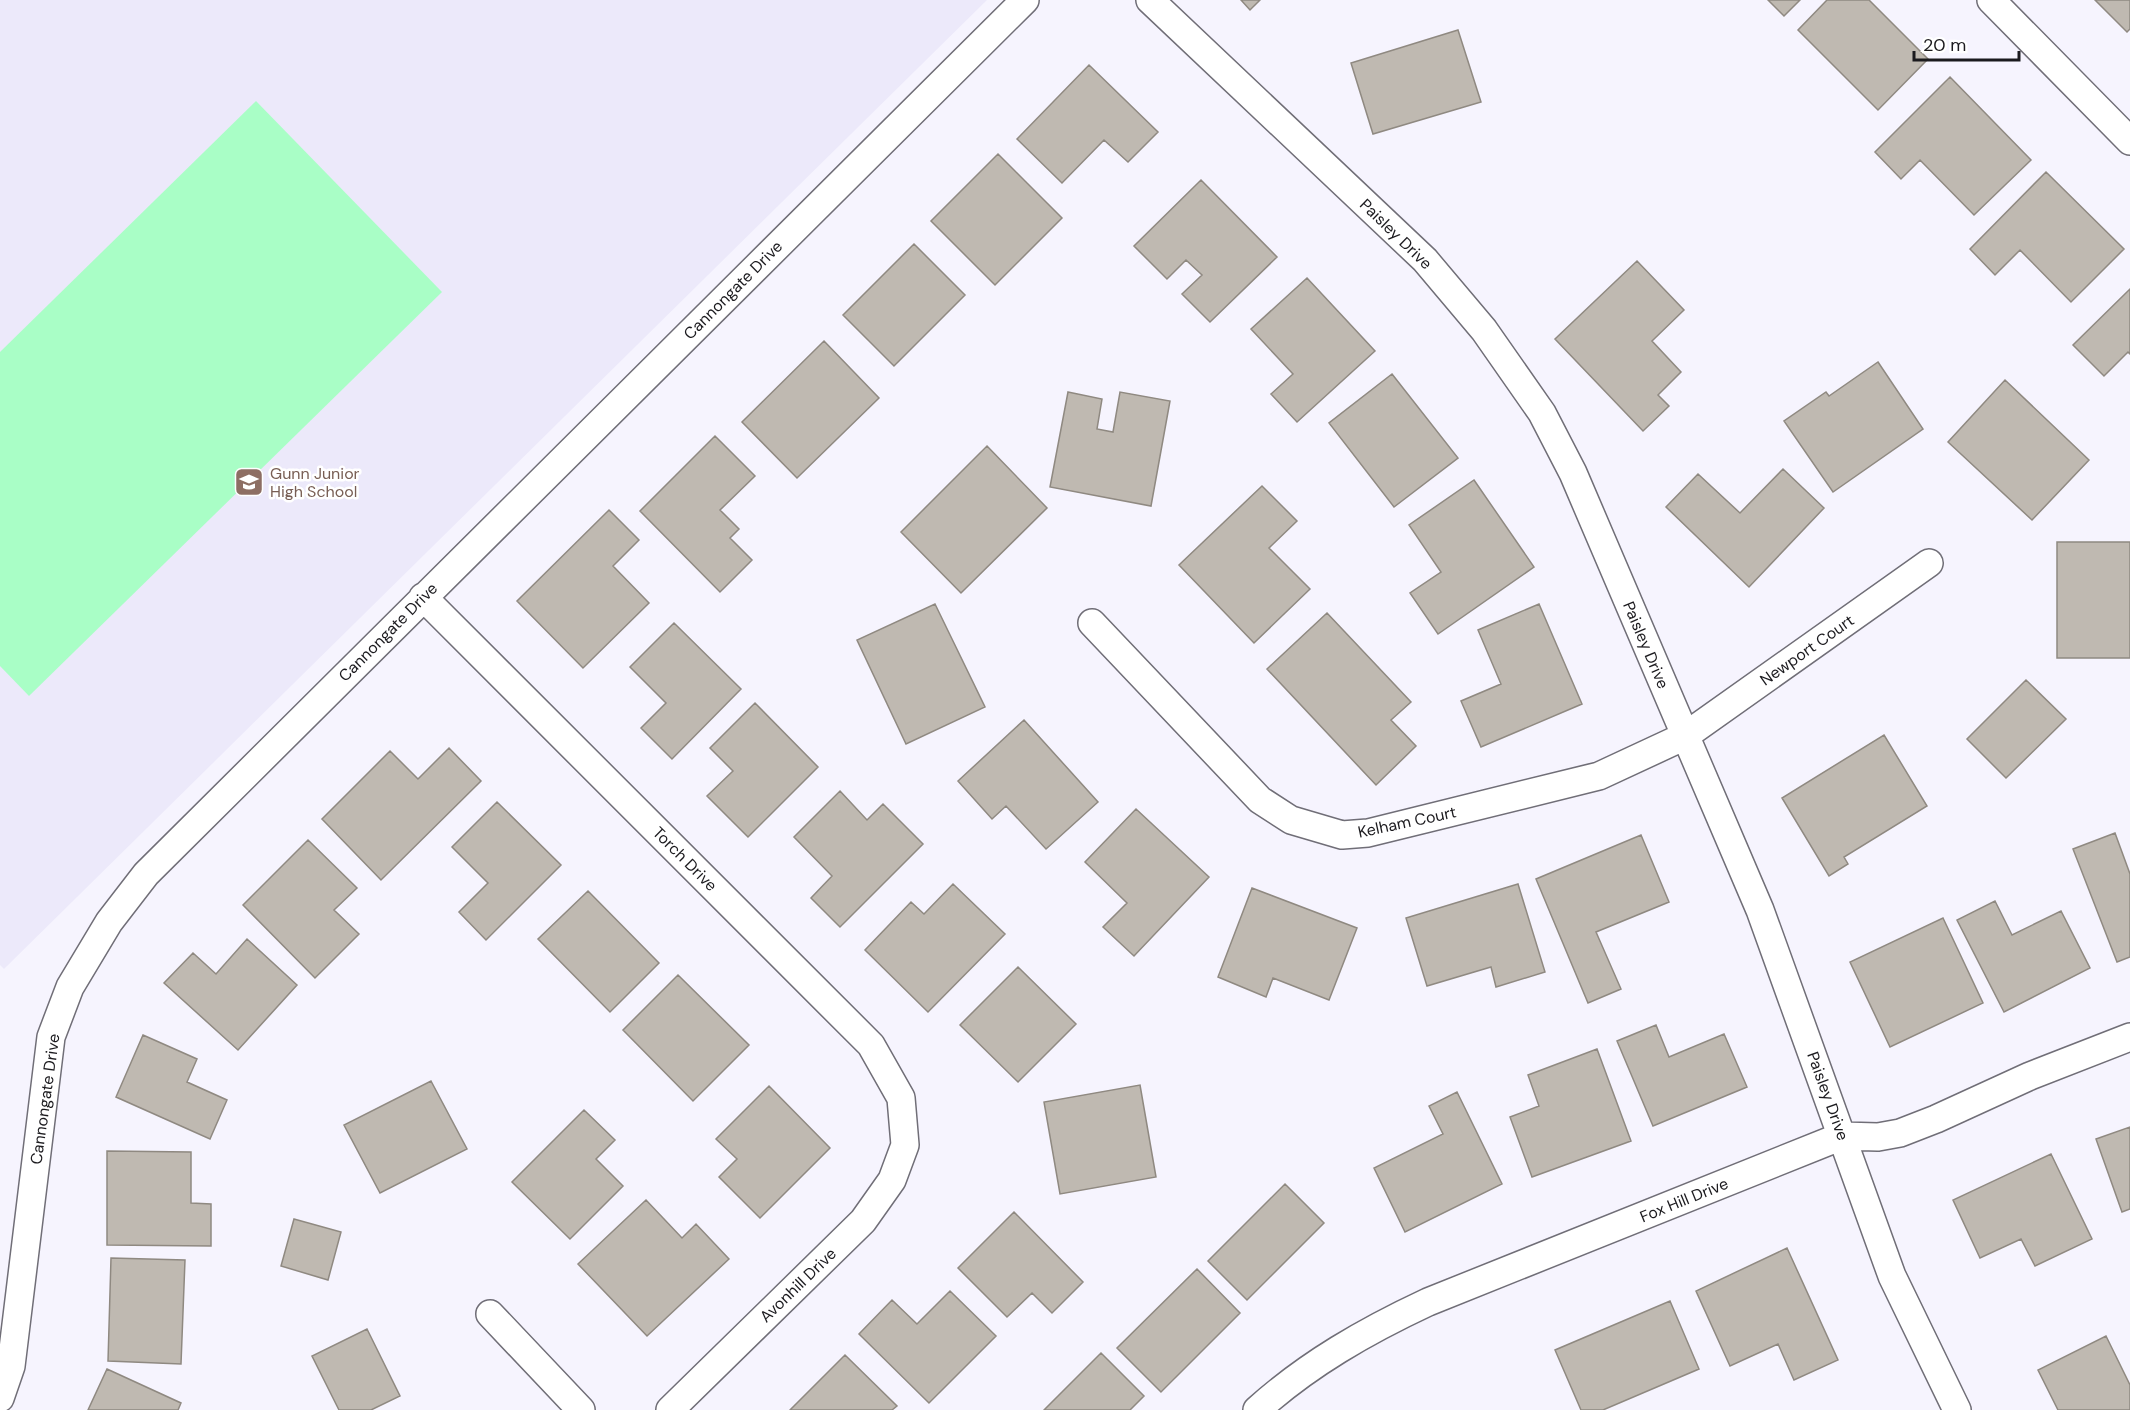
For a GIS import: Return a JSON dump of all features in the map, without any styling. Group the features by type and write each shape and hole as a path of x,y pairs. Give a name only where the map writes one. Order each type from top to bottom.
{"street":[{"name":"Cannongate Drive","path":"0,1398 11,1366 51,1037 70,987 109,922 146,874 1025,0"},
{"name":"Paisley Drive","path":"1150,0 1425,260 1484,330 1542,413 1572,473 1760,910 1892,1276 1956,1410"},
{"path":"1991,0 2130,141"},
{"name":"Newport Court","path":"1685,736 1929,563"},
{"name":"Torch Drive","path":"423,597 871,1045 901,1098 905,1145"},
{"name":"Kelham Court","path":"1092,623 1260,800 1291,819 1342,835 1368,833 1599,776 1685,736"},
{"name":"Fox Hill Drive","path":"1260,1409 1315,1364 1375,1327 1428,1302 1842,1136 1878,1137 1900,1133 2030,1076 2130,1037"},
{"name":"Avonhill Drive","path":"670,1410 863,1221 892,1180 905,1145"},
{"path":"490,1314 581,1410"}],"shaded area":[{"name":"Gunn Junior High School","path":"0,0 987,0 4,969 0,965"}],"green space":[{"path":"256,101 442,292 29,696 0,666 0,352"}],"building":[{"path":"1241,0 1260,0 1250,10"},
{"path":"1768,0 1800,0 1784,16"},
{"path":"1827,0 1869,0 1928,59 1878,110 1798,30"},
{"path":"2095,0 2130,0 2130,29 2127,32"},
{"path":"1458,30 1481,102 1373,134 1351,63"},
{"path":"1089,65 1158,132 1128,162 1104,140 1062,183 1017,139"},
{"path":"1950,77 2031,160 1974,215 1920,160 1901,179 1875,152"},
{"path":"998,154 1062,218 995,285 931,221"},
{"path":"2046,172 2124,249 2071,302 2020,250 1995,275 1970,249"},
{"path":"1201,180 1277,257 1210,322 1182,294 1202,275 1186,260 1167,279 1134,246"},
{"path":"914,244 965,295 894,366 843,315"},
{"path":"1637,261 1684,310 1652,341 1681,372 1658,395 1669,406 1643,431 1555,339"},
{"path":"1307,278 1375,351 1297,422 1271,394 1293,374 1251,329"},
{"path":"2130,289 2130,354 2128,352 2104,376 2073,345"},
{"path":"824,341 879,398 797,478 742,422"},
{"path":"1878,362 1923,429 1833,492 1784,421 1826,392 1829,396"},
{"path":"1392,374 1458,458 1394,507 1329,423"},
{"path":"2005,380 2089,460 2032,520 1948,442"},
{"path":"1068,392 1102,399 1097,429 1113,432 1120,392 1170,401 1151,506 1050,487"},
{"path":"715,436 755,476 720,510 739,529 730,538 752,560 720,592 640,511"},
{"path":"987,446 1047,508 961,593 901,532"},
{"path":"1783,469 1824,508 1749,587 1666,507 1698,474 1740,513"},
{"path":"1474,480 1534,567 1438,634 1410,593 1441,572 1409,525"},
{"path":"1262,486 1297,521 1269,548 1310,589 1254,643 1179,565"},
{"path":"609,510 639,540 613,566 649,603 583,668 517,601"},
{"path":"2057,542 2130,542 2130,658 2057,658"},
{"path":"935,604 985,707 906,744 857,640"},
{"path":"1539,604 1582,704 1481,747 1461,701 1501,684 1478,630"},
{"path":"1327,613 1411,702 1391,720 1416,746 1376,785 1267,669"},
{"path":"674,623 741,689 672,759 641,728 666,703 630,667"},
{"path":"2026,680 2066,719 2006,778 1967,739"},
{"path":"755,703 818,767 748,837 707,796 733,771 710,748"},
{"path":"1024,720 1098,802 1046,849 1006,806 992,819 958,781"},
{"path":"1884,735 1927,806 1844,857 1848,864 1829,876 1782,798"},
{"path":"449,748 481,781 381,880 322,819 390,751 418,779"},
{"path":"840,791 867,820 883,804 923,844 840,927 811,898 832,876 794,837"},
{"path":"497,802 561,865 486,940 459,912 488,883 452,847"},
{"path":"1136,809 1209,877 1134,956 1103,927 1127,903 1085,862"},
{"path":"2115,833 2130,874 2130,957 2117,962 2073,849"},
{"path":"1641,835 1669,902 1596,932 1621,989 1588,1003 1536,879"},
{"path":"308,840 357,888 334,910 359,934 315,978 243,905"},
{"path":"953,884 1005,934 928,1012 865,950 911,902 924,914"},
{"path":"1518,884 1545,972 1496,987 1491,967 1427,986 1406,918"},
{"path":"1252,888 1357,928 1329,1000 1273,978 1266,997 1218,977"},
{"path":"588,891 659,963 610,1012 538,939"},
{"path":"1995,901 2012,935 2061,911 2090,968 2004,1012 1957,920"},
{"path":"1943,918 1983,1003 1890,1047 1850,962"},
{"path":"247,939 297,985 238,1050 164,983 193,953 216,974"},
{"path":"1018,967 1076,1024 1018,1082 960,1025"},
{"path":"678,975 749,1045 693,1101 623,1030"},
{"path":"1656,1025 1669,1057 1724,1034 1747,1087 1653,1126 1617,1041"},
{"path":"143,1035 197,1059 187,1082 227,1100 210,1139 116,1097"},
{"path":"1597,1049 1631,1141 1532,1177 1510,1117 1539,1106 1528,1075"},
{"path":"431,1081 467,1149 380,1193 344,1125"},
{"path":"1140,1085 1156,1177 1060,1194 1044,1102"},
{"path":"769,1086 830,1148 760,1218 719,1177 737,1159 716,1139"},
{"path":"1457,1092 1502,1184 1405,1232 1374,1168 1443,1134 1429,1106"},
{"path":"584,1110 615,1140 596,1159 623,1186 570,1239 512,1182"},
{"path":"2130,1127 2130,1209 2122,1212 2096,1139"},
{"path":"107,1151 191,1152 191,1203 211,1204 211,1246 107,1245"},
{"path":"2051,1154 2092,1239 2035,1266 2021,1239 1980,1258 1953,1200"},
{"path":"1285,1184 1324,1223 1247,1300 1208,1261"},
{"path":"646,1200 682,1238 696,1224 729,1259 647,1336 578,1264"},
{"path":"1014,1212 1083,1282 1052,1313 1032,1293 1007,1317 958,1268"},
{"path":"294,1219 341,1232 328,1280 281,1266"},
{"path":"1787,1248 1838,1360 1794,1380 1778,1344 1730,1366 1696,1291"},
{"path":"111,1258 185,1260 181,1364 108,1361"},
{"path":"1197,1269 1240,1313 1161,1392 1117,1348"},
{"path":"950,1291 996,1336 929,1403 859,1334 892,1300 917,1324"},
{"path":"1670,1301 1699,1369 1603,1410 1581,1410 1555,1350"},
{"path":"367,1329 400,1396 371,1410 339,1410 312,1356"},
{"path":"2106,1336 2130,1385 2130,1410 2058,1410 2038,1370"},
{"path":"1101,1353 1144,1396 1130,1410 1044,1410"},
{"path":"845,1355 897,1406 892,1410 790,1410"},
{"path":"107,1369 181,1403 178,1410 88,1410"}],"place":[{"name":"Gunn Junior High School","path":"249,482"}]}
